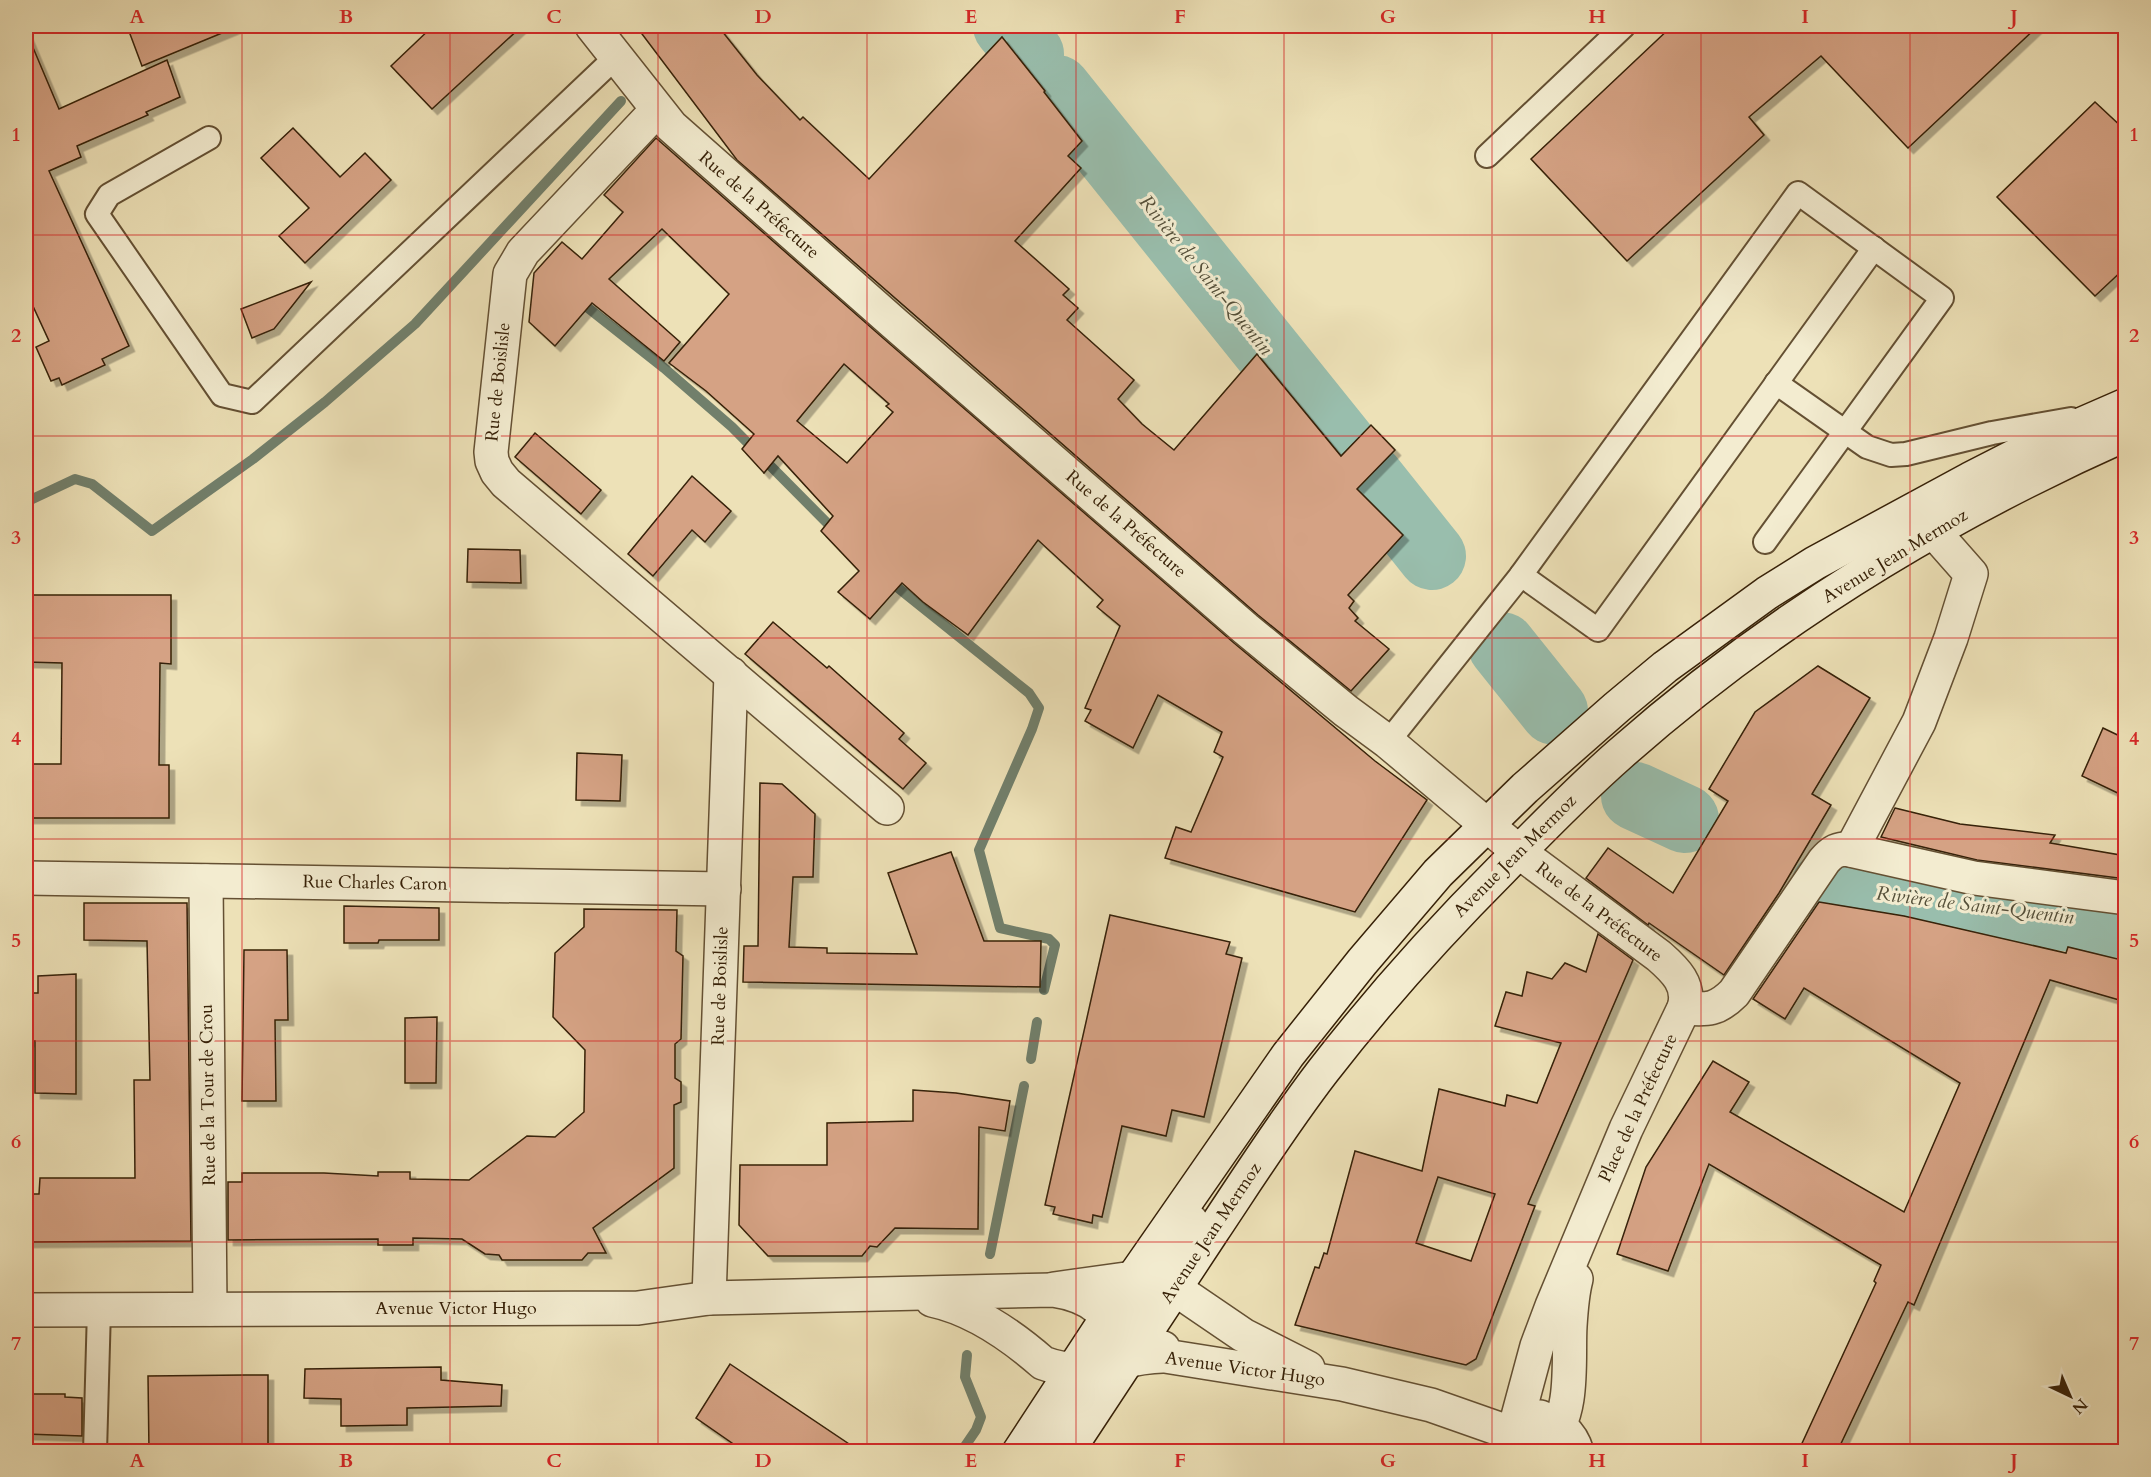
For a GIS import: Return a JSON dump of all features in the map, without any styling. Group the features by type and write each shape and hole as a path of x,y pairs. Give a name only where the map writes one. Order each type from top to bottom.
{"street":[{"name":"Rue de la Préfecture","path":"592,26 657,110 705,157 1246,629 1346,711 1388,742 1518,852 1669,964 1678,973 1685,1000"},
{"name":"Rue de Boislisle","path":"657,110 515,263 510,274 491,452 492,461 506,483 887,808"},
{"name":"Avenue Jean Mermoz","path":"1019,1452 1052,1403 1070,1367 1108,1318 1154,1282 1252,1170 1299,1103 1376,1004 1473,897 1617,756 1719,673 1820,601 1934,532 2052,468 2119,417"},
{"name":"Avenue Jean Mermoz","path":"1067,1452 1134,1349 1154,1282 1282,1062 1416,898 1486,826 1525,788 1625,700 1693,645 1767,593 1815,563 1970,479 2048,440 2119,417"},
{"path":"1851,850 1919,722 1951,638 1971,574 1934,532"},
{"name":"Rue de Boislisle","path":"709,1298 731,674"},
{"path":"1685,1000 1705,1010 1727,1000 1734,993 1833,851 1851,850 1994,881 2126,898"},
{"name":"Rue Charles Caron","path":"26,878 724,889"},
{"name":"Rue de la Tour de Crou","path":"206,881 210,1309"},
{"name":"Place de la Préfecture","path":"1525,1437 1541,1333 1626,1130 1685,1000"},
{"name":"Place de la Préfecture","path":"1559,1425 1569,1386 1570,1326 1574,1288 1593,1209"},
{"name":"Avenue Victor Hugo","path":"26,1310 638,1308 709,1298 1044,1290 1154,1282 1243,1335 1342,1384"},
{"name":"Avenue Victor Hugo","path":"1044,1290 1072,1294 1098,1308 1108,1318"},
{"name":"Avenue Victor Hugo","path":"886,1294 942,1302 969,1312 1070,1367 1134,1349 1154,1356 1184,1358 1342,1384 1431,1405 1525,1437 1541,1418 1559,1425"},
{"name":"Avenue Jean Mermoz","path":"1041,1452 1070,1367"},
{"path":"1559,1425 1571,1436 1577,1452"}],"lane":[{"path":"1487,156 1623,26"},
{"path":"209,138 109,195 97,214 222,395 252,402 616,57"},
{"path":"1388,742 1521,575 1798,193 1942,298 1765,542"},
{"path":"1521,575 1598,630 1874,248"},
{"path":"1776,383 1845,432 1878,452 1891,455 1906,454 1992,433 2119,417"},
{"path":"95,1452 99,1309"}],"building":[{"path":"127,26 239,26 142,66"},
{"path":"433,26 522,26 432,109 391,66"},
{"path":"636,26 718,26 757,75 800,120 803,117 869,179 1002,37 1082,141 1068,156 1081,168 1015,241 1069,289 1063,295 1078,308 1067,320 1134,380 1118,399 1142,424 1174,450 1257,354 1341,456 1371,425 1395,450 1357,489 1403,535 1348,595 1354,601 1349,608 1358,618 1355,621 1389,649 1351,691 1258,615 737,160"},
{"path":"1672,26 2038,26 1908,148 1821,56 1749,117 1764,135 1627,261 1531,159"},
{"path":"26,31 59,109 167,60 180,97 146,112 148,115 77,146 81,157 49,171 129,346 102,359 105,365 62,385 59,378 51,381 36,347 49,341 26,291"},
{"path":"2095,102 2126,131 2126,267 2095,296 1997,197"},
{"path":"293,128 340,177 365,153 391,180 305,263 279,236 309,208 261,158"},
{"path":"656,138 1234,643 1375,761 1427,800 1355,912 1165,858 1176,827 1191,832 1223,757 1214,752 1222,732 1158,695 1133,748 1085,721 1091,710 1085,708 1120,626 1097,607 1103,600 1038,540 968,635 923,602 902,583 870,619 838,592 859,571 821,531 833,516 778,456 764,473 742,449 754,434 706,391 669,363 729,294 662,229 609,279 680,342 664,361 592,303 555,346 529,322 534,273 562,242 582,259 623,212 604,195","holes":["844,364 889,404 886,406 893,412 847,463 797,421"]},
{"path":"311,282 274,329 252,338 241,309"},
{"path":"535,433 601,490 581,514 515,457"},
{"path":"692,476 731,511 705,542 692,530 653,576 628,554"},
{"path":"468,549 520,550 521,583 467,582"},
{"path":"26,595 171,595 171,664 160,663 159,765 169,765 169,818 26,818 26,764 61,764 62,663 26,662"},
{"path":"773,622 827,668 829,666 904,733 899,739 926,763 903,789 745,654"},
{"path":"1818,666 1870,698 1812,794 1831,805 1779,893 1724,975 1649,923 1648,925 1586,878 1608,848 1673,893 1728,801 1709,789 1755,712"},
{"path":"2103,728 2126,739 2126,797 2082,776"},
{"path":"577,753 622,755 620,801 576,800"},
{"path":"760,783 782,784 815,814 813,877 793,877 789,947 827,948 827,953 917,954 888,873 951,852 984,941 1041,941 1040,987 743,982 744,946 758,946"},
{"path":"1895,808 1960,824 2055,835 2050,843 2126,856 2126,879 1977,860 1881,837"},
{"path":"1819,902 1904,916 2066,953 2068,947 2126,961 2126,1002 2050,980 1914,1305 1908,1302 1837,1452 1798,1452 1876,1283 1874,1281 1881,1265 1709,1164 1668,1271 1617,1254 1646,1167 1713,1061 1749,1082 1730,1112 1904,1212 1960,1083 1804,988 1785,1019 1753,999"},
{"path":"84,903 187,903 191,1241 26,1242 26,1194 39,1194 40,1178 135,1178 134,1080 150,1080 147,941 84,940"},
{"path":"344,906 439,908 439,940 379,940 378,943 344,943"},
{"path":"584,909 677,910 676,951 683,956 681,1039 675,1044 675,1078 681,1082 681,1102 674,1105 674,1168 593,1228 606,1253 588,1253 582,1260 502,1260 499,1255 485,1254 462,1239 413,1238 413,1245 378,1245 378,1239 228,1240 228,1182 242,1182 242,1173 324,1173 378,1176 378,1172 410,1172 410,1179 469,1180 527,1136 555,1137 584,1112 585,1050 553,1017 555,953 584,927"},
{"path":"1110,915 1230,942 1226,954 1242,958 1204,1117 1172,1110 1166,1136 1122,1126 1102,1217 1093,1215 1092,1223 1053,1214 1055,1207 1045,1205"},
{"path":"1598,934 1633,960 1528,1204 1535,1206 1476,1359 1466,1365 1295,1325 1315,1267 1319,1268 1324,1253 1327,1254 1355,1151 1422,1171 1439,1089 1505,1106 1507,1095 1537,1103 1561,1043 1495,1026 1506,992 1522,996 1527,972 1552,979 1565,963 1586,972","holes":["1438,1177 1495,1194 1471,1261 1416,1243"]},
{"path":"244,950 287,950 288,1020 275,1020 276,1101 242,1101"},
{"path":"76,974 76,1094 35,1093 35,1041 26,1041 26,993 38,993 38,976"},
{"path":"437,1017 436,1083 405,1083 405,1018"},
{"path":"913,1090 956,1093 1010,1101 1005,1131 979,1127 978,1229 895,1228 877,1247 870,1246 862,1256 768,1256 739,1225 740,1165 827,1165 827,1123 913,1121"},
{"path":"730,1364 861,1452 745,1452 696,1418"},
{"path":"441,1367 441,1380 502,1385 501,1406 407,1408 407,1425 341,1426 341,1399 304,1398 305,1369"},
{"path":"268,1375 268,1452 149,1452 148,1376"},
{"path":"26,1394 65,1394 65,1397 82,1398 82,1436 26,1434"}],"waterway":[{"name":"Rivière de Saint-Quentin","path":"1007,26 1030,54"},
{"name":"Rivière de Saint-Quentin","path":"1057,89 1355,460"},
{"path":"26,502 75,479 92,484 152,531 253,459 325,402 415,324 621,101"},
{"path":"578,300 664,368 732,427 836,532"},
{"name":"Rivière de Saint-Quentin","path":"1369,477 1432,556"},
{"path":"887,579 1029,693 1039,708 979,850 1000,928 1049,939 1055,945 1044,990"},
{"name":"Rivière de Saint-Quentin","path":"1502,646 1554,711"},
{"name":"Rivière de Saint-Quentin","path":"1635,796 1685,819"},
{"name":"Rivière de Saint-Quentin","path":"1825,886 2126,925"},
{"path":"1031,1059 1037,1022"},
{"path":"990,1254 1024,1086"},
{"path":"961,1452 976,1430 981,1417 965,1377 967,1355"}]}
